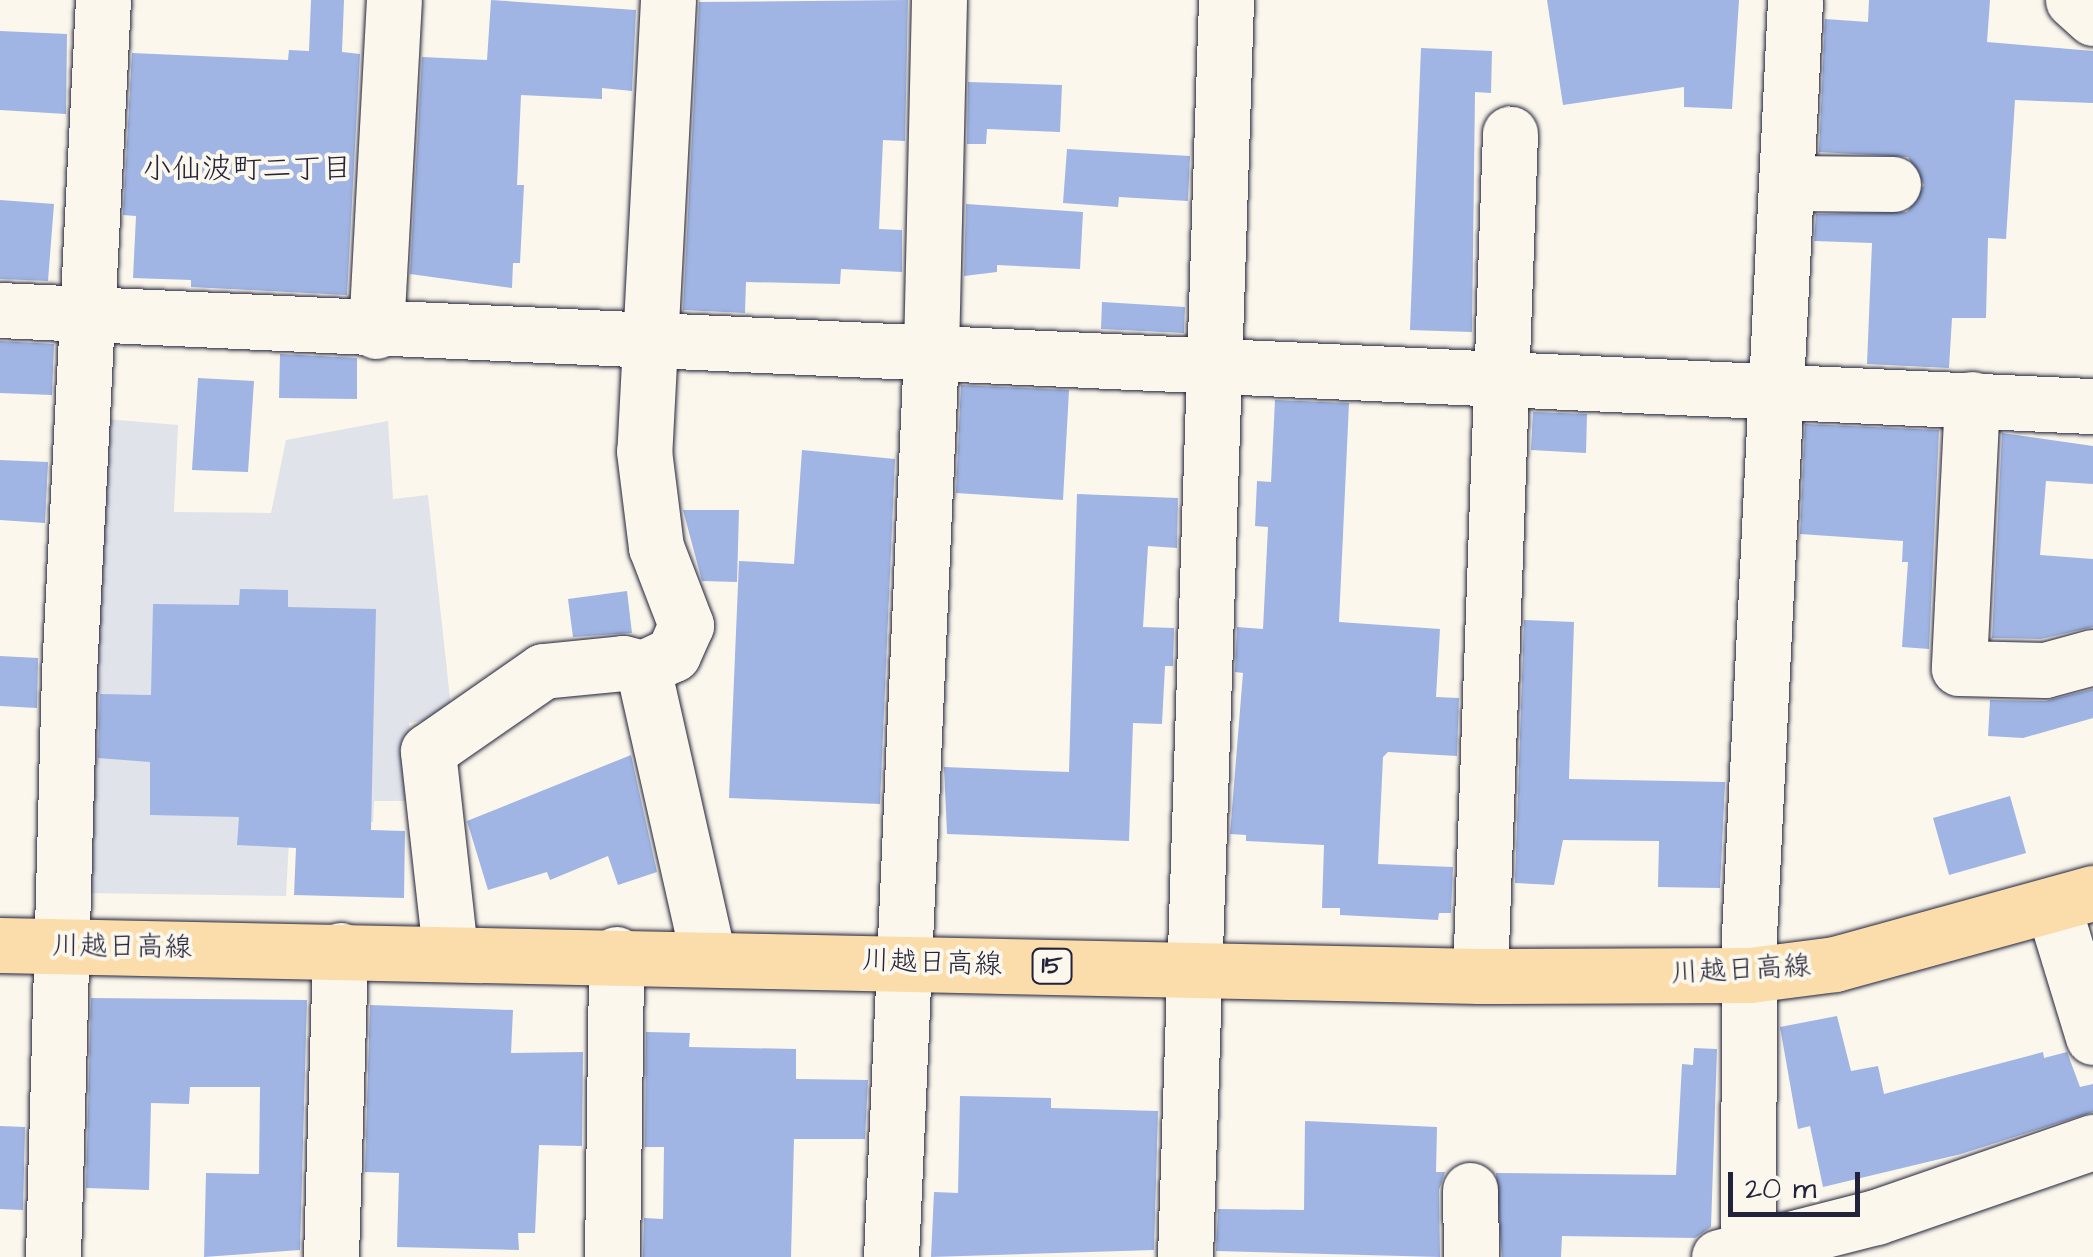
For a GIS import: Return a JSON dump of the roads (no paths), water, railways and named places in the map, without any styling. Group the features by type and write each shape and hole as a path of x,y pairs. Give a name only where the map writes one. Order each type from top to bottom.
{"main road":[{"name":"川越日高線","path":"0,944 616,954 1480,976 1750,975 1835,964 2073,899"}],"street":[{"path":"53,1257 59,946 103,0"},
{"path":"376,332 394,0"},
{"path":"450,951 428,750 543,671 622,663 643,668 674,654 686,624 656,547 644,451 668,0"},
{"path":"892,1257 901,962 930,352 939,0"},
{"path":"1185,1257 1190,969 1226,0"},
{"path":"1794,0 1790,182 1733,1253 1876,1217 2093,1142"},
{"path":"2073,0 2093,18"},
{"path":"1480,976 1505,380 1510,134"},
{"path":"1790,182 1893,184"},
{"path":"0,310 376,332 648,338 2093,406"},
{"path":"1972,399 1959,668 2045,670 2093,657"},
{"path":"643,668 708,956"},
{"path":"2073,899 2093,1036"},
{"path":"331,1257 340,950"},
{"path":"612,1257 616,954"},
{"path":"1470,1190 1471,1257"}],"district":[{"name":"小仙波町二丁目","path":"247,169"}]}
